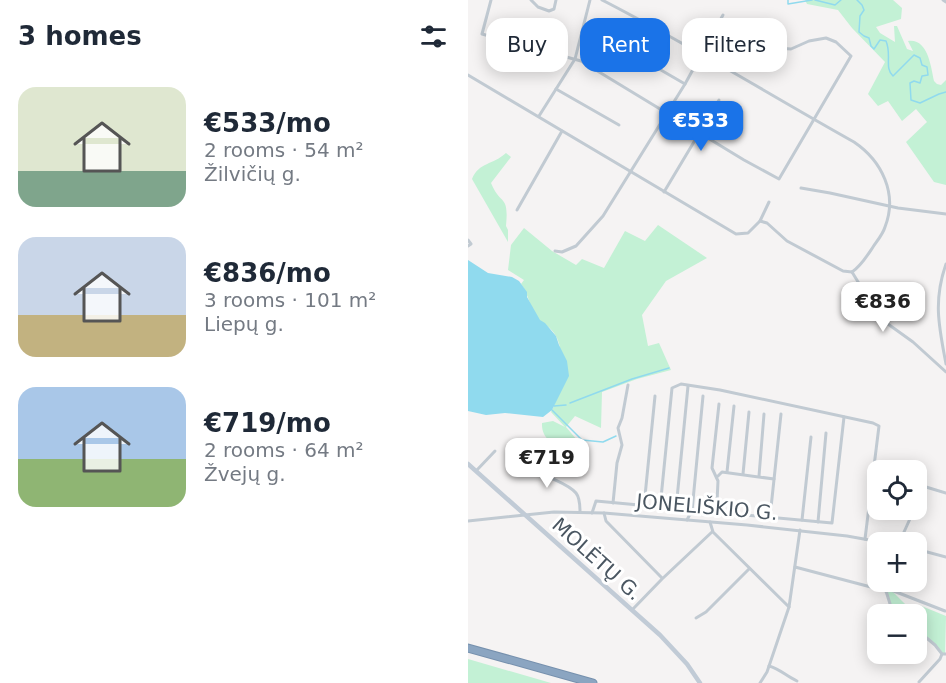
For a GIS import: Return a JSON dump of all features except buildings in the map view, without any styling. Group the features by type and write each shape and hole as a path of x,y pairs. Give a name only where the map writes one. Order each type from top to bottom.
{"highway":[{"path":"468,648 593,683"},
{"path":"468,653 576,683"}],"street":[{"path":"491,0 482,34 575,59 779,179 850,56 836,42 826,38 787,49"},
{"path":"531,0 538,7 549,11 554,9 556,0"},
{"path":"586,18 590,0"},
{"path":"602,0 682,43"},
{"path":"539,116 575,59 580,40"},
{"path":"664,72 685,84"},
{"path":"555,251 562,252 572,249 595,227 692,72"},
{"path":"731,72 854,142 869,154 884,176 889,189 890,206 885,229 862,262 852,272"},
{"path":"468,75 733,232 743,235 748,233 760,221 769,202"},
{"path":"556,89 619,125"},
{"path":"664,192 719,100"},
{"path":"517,210 562,130"},
{"path":"801,189 946,214"},
{"path":"760,221 765,221 788,241 843,271 852,272"},
{"path":"468,240 471,244 468,246"},
{"path":"946,264 939,285 937,305 946,364"},
{"path":"852,272 874,314 913,342 946,372"},
{"path":"660,508 672,388 681,384 688,385 720,390 879,426 865,539"},
{"path":"613,503 617,464 622,446 618,428 628,385"},
{"path":"676,509 688,385"},
{"path":"644,506 655,396"},
{"path":"687,520 691,512 703,396"},
{"path":"718,477 712,472 712,468 719,404"},
{"path":"727,472 734,406"},
{"path":"743,474 749,411"},
{"path":"759,476 764,414"},
{"path":"770,517 781,414"},
{"path":"592,513 596,501 832,524 844,417"},
{"path":"818,522 826,433"},
{"path":"802,520 811,437"},
{"path":"476,471 495,451"},
{"name":"MOLĖTŲ G.","path":"468,464 676,651 700,683"},
{"path":"517,465 567,486 575,492 579,500 580,512"},
{"path":"713,512 717,502 718,477 722,472 774,479"},
{"path":"927,487 946,493"},
{"path":"604,513 606,521 662,579"},
{"name":"JONELIŠKIO G.","path":"468,521 524,515 604,513 800,530 865,539"},
{"path":"710,522 713,532 789,607"},
{"path":"760,683 769,666 789,607 800,530"},
{"path":"632,610 713,532"},
{"path":"927,552 946,557"},
{"path":"795,567 867,586"},
{"path":"696,618 706,612 749,569"},
{"path":"896,592 945,611"},
{"path":"919,682 944,654 927,638"},
{"path":"769,666 797,681"}],"green space":[{"path":"805,0 893,0 902,8 901,19 876,27 880,33 895,42 894,26 897,26 907,49 913,51 908,41 915,41 924,49 930,61 934,81 941,85 946,80 946,185 934,182 906,142 927,122 916,109 902,121 888,101 878,106 868,94 885,62 838,10 807,4"},
{"path":"506,153 511,157 491,183 505,204 508,242 472,179 478,169"},
{"path":"658,225 707,258 666,281 642,315 648,346 659,343 671,370 602,392 601,428 575,416 566,427 577,440 573,447 556,445 547,439 542,423 553,421 565,427 551,412 554,406 561,359 558,341 554,333 540,321 534,312 521,284 524,280 508,270 511,245 524,228 552,251 576,265 582,259 604,268 625,231 645,241"},
{"path":"886,592 893,592 905,604 890,604"},
{"path":"927,608 946,616 945,655 927,638"},
{"path":"468,659 551,683 468,683"}],"water":[{"path":"468,260 488,273 512,277 519,281 527,292 527,297 540,320 556,336 567,361 569,376 552,410 543,417 505,413 486,415 468,411"}],"waterway":[{"path":"788,0 788,4 812,0"},
{"path":"815,0 835,5 841,0"},
{"path":"857,0 864,10 860,16 859,32 869,38 874,49 880,40 886,41 889,69 893,76 914,55 920,58 922,65 927,67 928,75 922,76 920,83 914,81 910,83 911,100 920,103 946,92"},
{"path":"570,403 632,379 669,368"},
{"path":"554,406 566,405"},
{"path":"552,410 582,440 603,442 616,436"}]}
